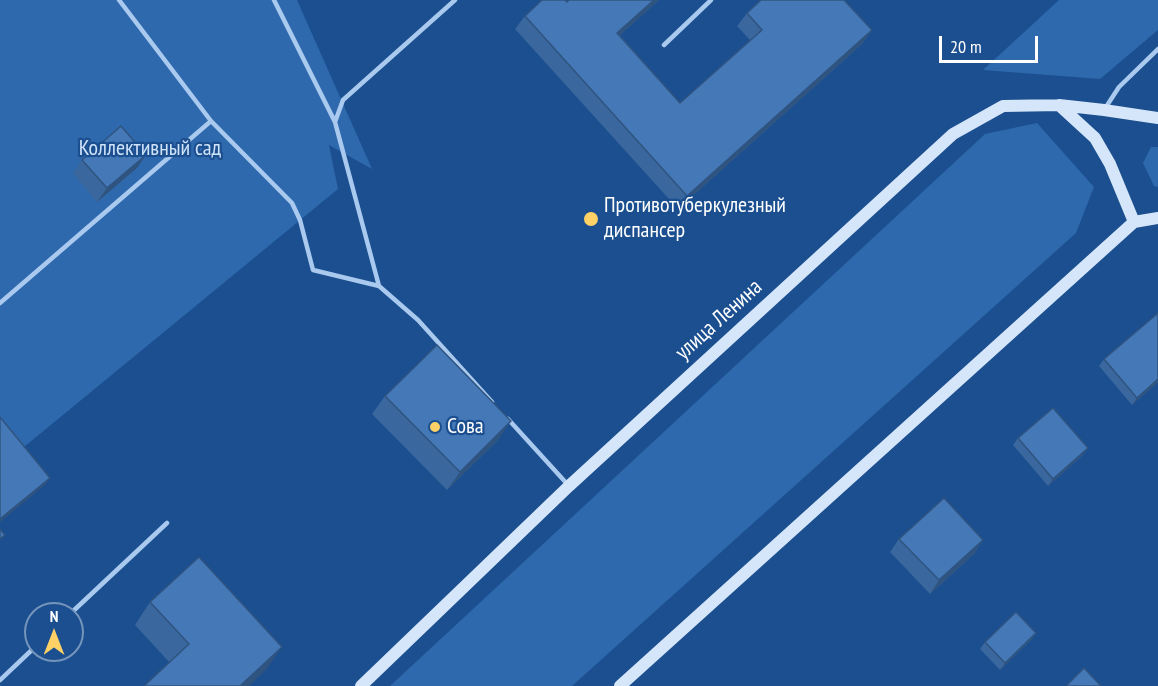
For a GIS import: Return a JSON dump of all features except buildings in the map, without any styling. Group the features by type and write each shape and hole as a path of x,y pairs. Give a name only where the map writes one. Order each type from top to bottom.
{"main road":[{"name":"улица Ленина","path":"361,686 569,486 953,135 1003,106 1059,105 1158,118"},
{"path":"1059,105 1095,138 1110,164 1134,222"},
{"path":"620,686 1134,222 1158,218"}],"lane":[{"path":"119,0 211,121 292,203 300,220 313,270 379,286 418,320 496,406"},
{"path":"274,0 335,122 379,286"},
{"path":"335,122 343,100 455,0"},
{"path":"664,45 711,0"},
{"path":"1104,110 1119,87 1158,49"},
{"path":"0,303 211,121"},
{"path":"504,415 569,486"},
{"path":"83,602 167,523"},
{"path":"0,680 24,657"}],"green space":[{"name":"Коллективный сад","path":"0,0 297,0 372,169 329,145 338,189 24,447 0,417"},
{"path":"1059,0 1158,0 1158,30 1100,79 983,70"},
{"path":"1037,123 1094,187 1076,233 572,686 390,686 985,134"},
{"path":"1151,147 1158,147 1158,187 1154,186 1143,163"}],"place":[{"name":"Противотуберкулезный диспансер","path":"591,219"},
{"name":"Сова","path":"435,427"}]}
